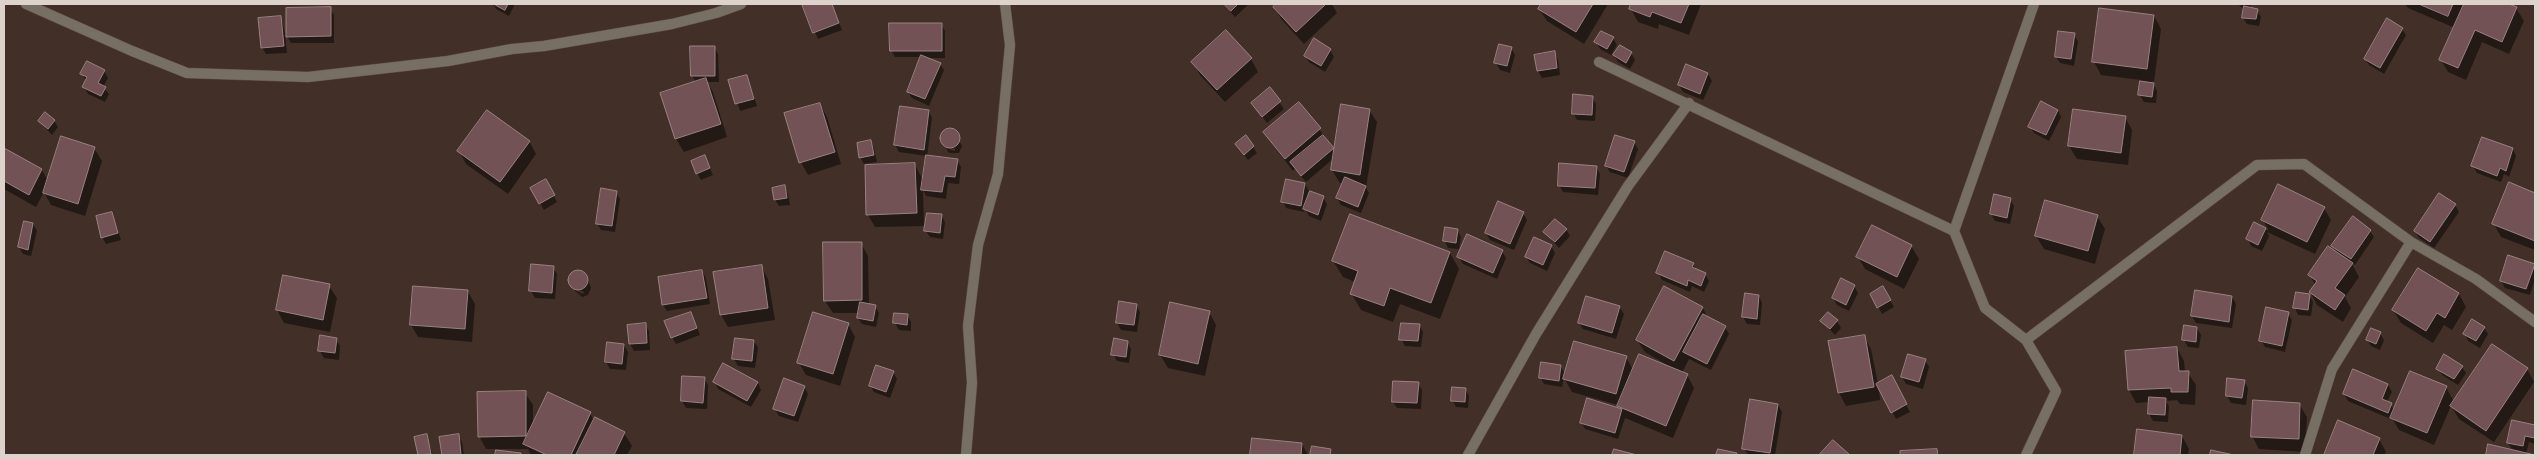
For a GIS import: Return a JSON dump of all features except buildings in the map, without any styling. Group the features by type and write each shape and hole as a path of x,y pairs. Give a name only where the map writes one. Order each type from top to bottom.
{"street":[{"path":"26,4 187,73 308,76 448,60 512,49 544,46 672,24 716,13 741,4"},
{"path":"966,455 972,383 968,326 978,245 998,174 1010,45 1005,4"},
{"path":"2026,455 2056,391 2026,340 1985,308 1954,231 2034,4"},
{"path":"1599,62 1954,231"},
{"path":"1468,455 1536,334 1628,186 1689,104"},
{"path":"2026,340 2257,165 2304,164 2411,242 2476,279 2535,322"},
{"path":"2305,455 2332,369 2411,242"}]}
